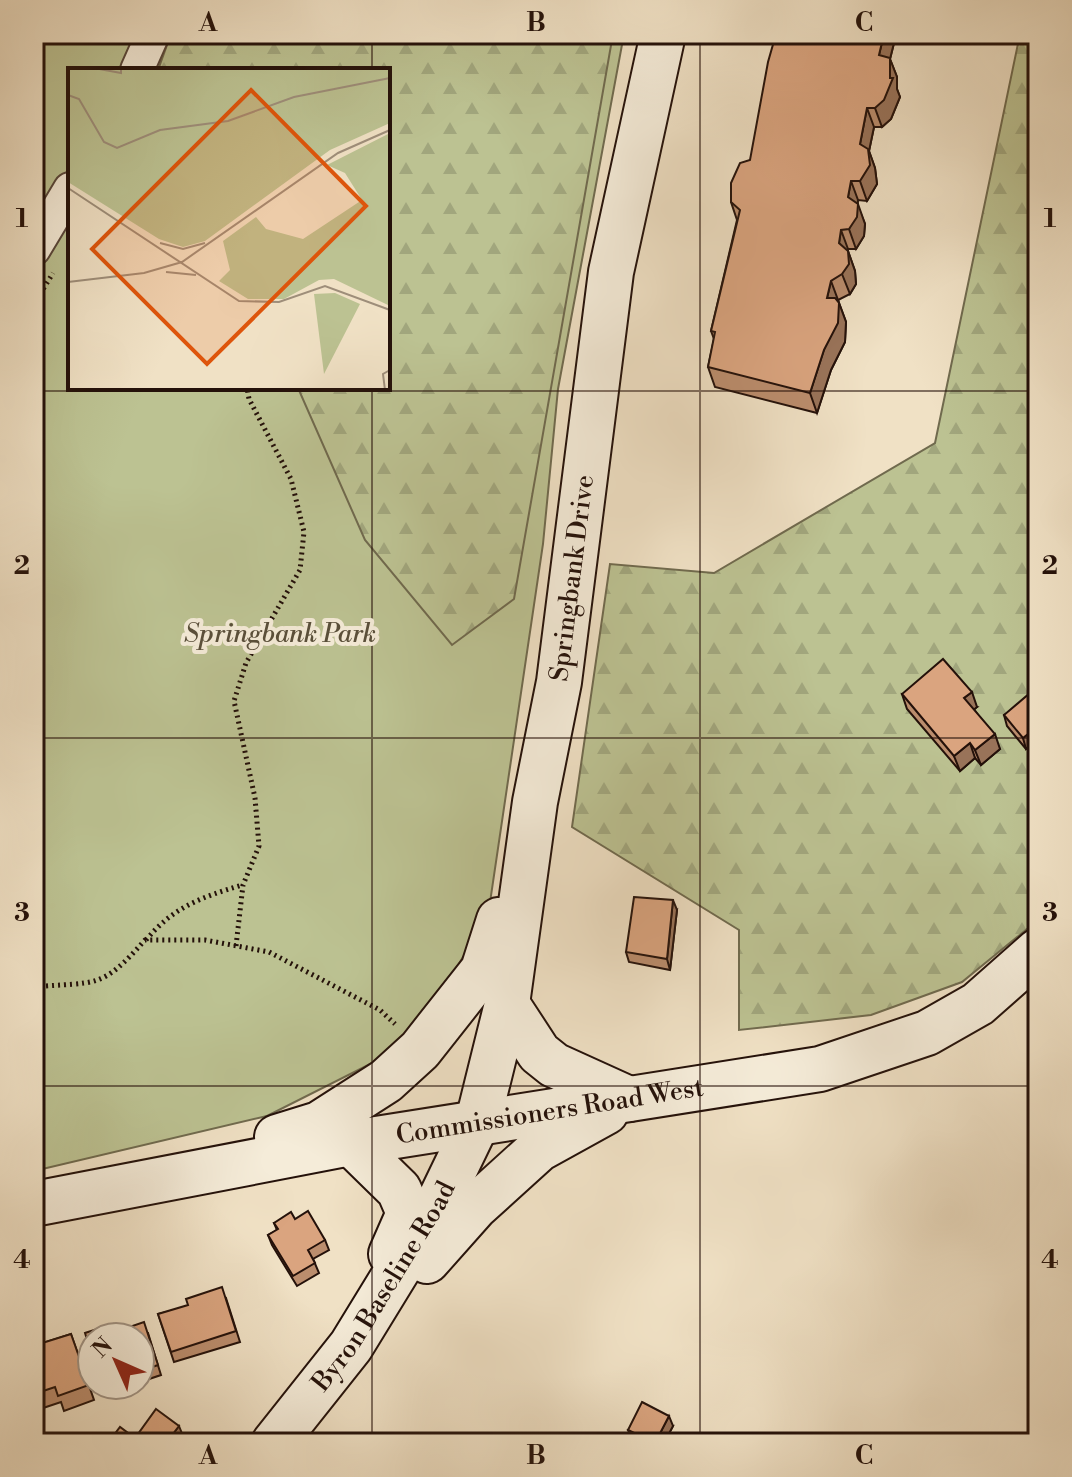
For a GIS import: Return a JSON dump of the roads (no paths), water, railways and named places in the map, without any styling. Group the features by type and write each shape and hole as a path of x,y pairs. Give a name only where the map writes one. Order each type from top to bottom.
{"main road":[{"name":"Springbank Drive","path":"478,1121 507,1004 535,802 559,682 611,272 663,34"},
{"path":"111,1188 319,1124 386,1081 420,1050 483,970 535,802"},
{"name":"Commissioners Road West","path":"34,1204 478,1121 820,1069 927,1033 978,1004 1038,951"},
{"path":"507,1004 539,1053 554,1065 629,1099"},
{"path":"351,1346 475,1207 539,1149 629,1099"},
{"name":"Byron Baseline Road","path":"274,1443 351,1346 438,1204 478,1121"},
{"path":"351,1143 399,1190 409,1213 351,1346"}],"street":[{"path":"138,68 153,34"},
{"path":"34,249 68,192"}],"park label":[{"name":"Springbank Park","path":"280,634"}]}
